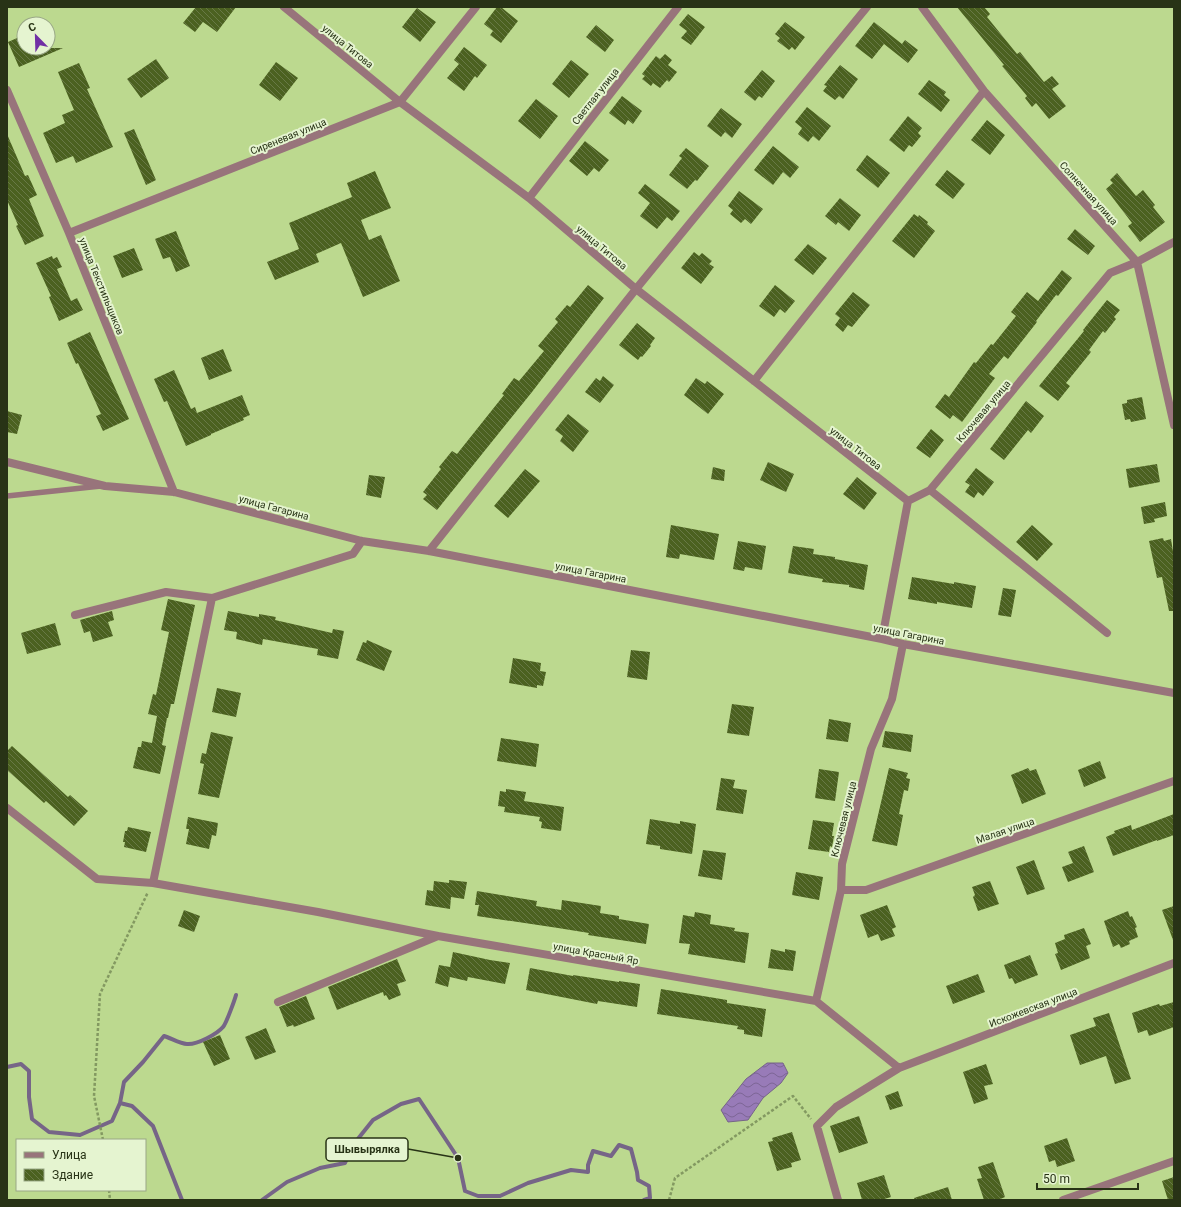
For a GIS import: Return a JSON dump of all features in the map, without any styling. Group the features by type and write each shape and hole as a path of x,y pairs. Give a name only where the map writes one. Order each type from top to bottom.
{"street":[{"name":"улица Титова","path":"285,7 400,102 529,198 636,289 908,501"},
{"name":"Сиреневая улица","path":"69,233 400,102 476,7"},
{"name":"Светлая улица","path":"529,198 678,7"},
{"path":"429,551 636,289 867,7"},
{"name":"Солнечная улица","path":"922,7 984,91 1137,262 1174,425"},
{"name":"улица Текстильщиков","path":"7,90 69,233 174,492"},
{"path":"754,381 984,91"},
{"name":"Ключевая улица","path":"908,501 930,490 1110,273 1137,262 1174,242"},
{"name":"улица Гагарина","path":"7,462 105,486 174,492 362,541 429,551 903,644 1174,693"},
{"path":"930,490 1107,633"},
{"path":"882,639 908,501"},
{"path":"75,615 166,592 212,598 353,554 362,541"},
{"path":"153,883 212,598"},
{"name":"Ключевая улица","path":"816,1002 841,890 842,864 871,749 892,699 903,644"},
{"name":"Малая улица","path":"841,890 866,890 1174,781"},
{"name":"улица Красный Яр","path":"7,808 97,879 153,883 318,912 438,936 816,1002 900,1068"},
{"path":"278,1002 438,936"},
{"name":"Искожевская улица","path":"817,1126 836,1107 900,1068 1174,964"},
{"path":"817,1126 838,1200"},
{"path":"1063,1200 1174,1161"}],"lane":[{"path":"7,496 105,486"}],"path":[{"path":"103,1139 94,1096 100,994 153,883"},
{"path":"669,1200 675,1178 793,1096 817,1126"}],"water":[{"path":"767,1063 783,1063 788,1073 781,1083 763,1098 748,1120 728,1122 721,1110 746,1079"}],"building":[{"path":"196,7 236,7 217,32 203,22 195,32 183,23"},
{"path":"497,7 501,7 518,21 501,43 490,35 493,31 484,24"},
{"path":"957,7 984,7 990,14 987,17 1017,54 1020,52 1044,82 1052,76 1059,84 1052,89 1066,106 1049,119 1036,103 1032,107 1025,98 1027,96 1002,66 1004,65"},
{"path":"417,8 436,22 420,42 402,27"},
{"path":"688,14 705,27 691,45 681,38 687,31 679,25"},
{"path":"785,22 805,37 795,50 792,47 789,50 777,41 780,38 775,34"},
{"path":"874,22 902,44 905,40 918,50 908,63 884,44 872,59 855,46"},
{"path":"596,25 614,40 605,52 586,37"},
{"path":"16,38 16,56 44,56 19,67 8,42"},
{"path":"464,47 487,65 477,78 475,76 464,91 447,78 459,64 454,60"},
{"path":"56,48 63,48 56,51"},
{"path":"665,54 672,60 668,65 677,72 669,82 667,80 660,88 653,83 651,86 642,79 645,76 642,74 656,56 660,59"},
{"path":"156,59 169,78 141,98 127,79"},
{"path":"571,60 589,74 569,98 552,84"},
{"path":"276,62 298,78 280,101 259,85"},
{"path":"79,63 90,88 87,89 113,147 76,163 73,156 56,163 43,133 65,123 62,115 74,110 58,72"},
{"path":"840,65 858,79 843,99 839,96 835,100 823,91 827,86 824,85"},
{"path":"762,70 775,81 762,98 759,96 755,101 744,92"},
{"path":"929,80 946,92 944,95 950,100 941,112 918,94"},
{"path":"622,96 642,111 633,124 628,120 625,125 609,113"},
{"path":"536,99 558,116 540,139 518,121"},
{"path":"807,107 831,126 819,141 813,136 808,142 798,134 802,128 795,122"},
{"path":"721,108 742,124 732,138 725,132 721,137 707,126"},
{"path":"908,116 922,128 918,133 921,136 912,147 909,145 904,152 889,140"},
{"path":"987,120 1005,135 990,155 971,140"},
{"path":"134,129 156,180 146,185 124,133"},
{"path":"7,134 25,176 28,175 37,195 29,199 44,236 25,245 16,226 18,225 7,200"},
{"path":"585,141 609,160 599,172 594,168 587,176 569,161"},
{"path":"773,146 799,167 790,178 783,172 773,185 754,170"},
{"path":"686,148 709,166 697,181 695,180 687,189 669,175 682,158 679,156"},
{"path":"867,155 890,173 878,188 856,170"},
{"path":"947,170 965,184 953,199 935,185"},
{"path":"375,171 391,208 361,220 369,240 381,235 400,281 363,297 341,243 316,254 319,262 275,280 267,262 299,249 289,223 352,197 347,183"},
{"path":"1117,173 1136,196 1143,190 1155,205 1153,207 1165,222 1140,242 1128,226 1132,223 1106,189 1113,183 1110,180"},
{"path":"645,184 680,211 672,221 667,217 657,229 640,216 650,203 638,193"},
{"path":"739,191 763,209 751,224 745,219 741,223 730,214 733,210 728,206"},
{"path":"840,198 861,215 849,231 838,222 836,225 825,216"},
{"path":"914,214 918,217 919,215 928,222 927,224 935,231 914,258 892,241"},
{"path":"1075,229 1095,246 1088,255 1067,239"},
{"path":"176,231 190,266 176,272 170,257 163,259 155,239"},
{"path":"808,244 827,258 813,275 794,260"},
{"path":"134,248 143,270 122,278 113,256"},
{"path":"694,252 699,256 702,253 712,261 709,264 714,267 701,284 681,268"},
{"path":"52,256 53,259 57,257 62,267 57,269 71,301 77,298 83,310 59,321 49,297 51,296 36,263"},
{"path":"1062,270 1072,278 1058,296 1056,295 1008,359 1004,356 989,374 995,378 962,422 953,415 950,419 935,407 945,394 949,397 974,362 976,363 991,344 993,345 1016,316 1011,312 1027,292 1038,301"},
{"path":"588,285 604,298 532,392 437,510 423,499 427,495 423,492 441,469 439,467 452,451 457,454 504,395 502,394 514,378 519,381 544,351 538,346 558,322 555,319 567,305 570,307"},
{"path":"775,285 795,301 785,313 780,309 774,317 759,306"},
{"path":"853,292 870,305 852,327 848,325 843,332 835,325 840,318 835,314"},
{"path":"1107,300 1120,310 1114,317 1116,319 1105,333 1103,331 1089,350 1091,352 1066,383 1070,386 1058,401 1039,386"},
{"path":"637,323 655,338 650,345 651,346 638,360 619,345"},
{"path":"90,332 129,419 103,431 96,416 101,414 78,363 76,364 67,343"},
{"path":"223,349 232,371 209,380 201,358"},
{"path":"174,370 191,409 195,407 197,413 242,395 250,415 243,418 244,420 186,446 167,401 164,402 154,379"},
{"path":"603,376 614,385 600,403 585,392 596,378 600,381"},
{"path":"696,378 705,384 707,381 724,394 708,414 684,395"},
{"path":"1142,397 1146,419 1131,422 1130,419 1125,420 1122,404 1127,403 1127,400"},
{"path":"1026,401 1044,416 1031,433 1028,430 1004,460 990,449"},
{"path":"7,411 22,415 17,434 7,432"},
{"path":"568,414 589,431 573,452 560,441 563,436 555,430"},
{"path":"931,429 944,440 930,458 916,448"},
{"path":"768,462 794,474 786,492 760,480"},
{"path":"1157,464 1160,482 1129,488 1126,469"},
{"path":"713,467 725,470 724,481 711,479"},
{"path":"976,468 994,482 983,496 978,492 974,498 965,492 970,485 965,482"},
{"path":"525,469 540,481 508,518 494,506"},
{"path":"369,475 385,477 381,498 366,495"},
{"path":"857,477 877,493 864,510 843,494"},
{"path":"1165,502 1167,516 1154,519 1155,522 1144,524 1141,507"},
{"path":"671,525 719,534 714,560 680,554 679,559 666,557"},
{"path":"1032,525 1053,544 1037,561 1016,542"},
{"path":"1163,538 1164,541 1171,539 1174,558 1174,611 1169,611 1162,577 1157,578 1149,541"},
{"path":"738,541 766,546 762,570 745,567 744,571 733,569"},
{"path":"793,546 814,549 813,554 835,557 835,559 868,565 864,590 849,587 849,585 822,582 823,579 788,573"},
{"path":"912,577 976,586 972,608 908,599"},
{"path":"1003,588 1016,590 1011,617 998,615"},
{"path":"168,599 195,605 174,704 171,704 167,718 162,745 166,746 160,774 133,768 138,747 141,747 142,741 152,743 157,716 148,714 153,694 156,695 169,632 161,630"},
{"path":"112,611 114,620 108,622 113,636 93,642 90,631 84,633 80,620"},
{"path":"228,611 259,617 259,614 276,617 275,620 332,633 333,629 344,631 338,659 317,655 318,649 263,639 262,645 236,639 237,632 224,630"},
{"path":"55,623 61,645 27,654 21,633"},
{"path":"367,640 392,651 384,671 356,660 363,642 366,643"},
{"path":"631,650 650,652 647,680 627,677"},
{"path":"513,658 541,663 540,671 546,672 543,686 537,685 537,688 509,683"},
{"path":"217,688 241,693 236,717 212,712"},
{"path":"732,704 754,707 749,736 727,733"},
{"path":"829,719 851,723 848,742 826,739"},
{"path":"885,731 913,735 911,752 882,747"},
{"path":"211,732 233,737 219,798 198,794 204,764 200,763 202,753 206,754"},
{"path":"501,738 539,744 536,767 497,761"},
{"path":"12,746 68,797 70,795 88,811 74,826 46,801 44,803 7,770 7,751"},
{"path":"1100,761 1106,778 1084,787 1078,770"},
{"path":"889,768 908,773 906,778 910,779 908,791 904,790 899,814 903,815 897,846 872,841"},
{"path":"1028,768 1030,771 1036,769 1046,794 1022,804 1011,775"},
{"path":"819,769 839,772 835,801 815,798"},
{"path":"721,778 735,780 733,788 747,790 743,814 716,810"},
{"path":"506,789 526,792 524,801 564,807 561,831 541,828 542,822 539,821 540,817 504,812 505,807 498,806 500,791 506,792"},
{"path":"1174,814 1174,835 1113,856 1106,837 1115,833 1114,831 1131,825 1132,830"},
{"path":"188,817 218,823 216,836 212,835 209,849 186,844 189,829 186,829"},
{"path":"650,819 680,824 680,821 696,824 692,854 660,849 660,846 646,844"},
{"path":"813,820 834,823 832,836 834,836 832,847 830,846 829,852 808,849"},
{"path":"128,827 151,832 146,852 124,847 125,842 123,842 125,831 127,831"},
{"path":"1084,846 1094,872 1068,882 1062,867 1073,863 1068,852"},
{"path":"703,850 726,853 722,880 698,876"},
{"path":"1034,860 1045,889 1027,895 1016,867"},
{"path":"796,872 823,877 819,900 792,895"},
{"path":"449,880 467,882 464,899 451,897 450,909 425,905 427,890 433,891 434,881 449,883"},
{"path":"990,881 999,904 978,911 973,897 975,895 972,887"},
{"path":"477,891 537,901 536,906 561,910 562,900 601,906 600,913 619,916 619,919 649,924 646,944 588,935 589,933 477,916 479,905 475,905"},
{"path":"887,905 896,927 892,929 895,936 881,941 878,934 868,938 860,915"},
{"path":"1174,906 1174,940 1173,940 1162,910"},
{"path":"184,910 200,916 194,932 178,926"},
{"path":"1128,911 1137,927 1135,928 1138,937 1129,941 1130,944 1121,948 1119,944 1113,947 1104,921"},
{"path":"695,912 711,915 710,924 735,928 734,931 749,933 745,963 688,954 690,944 679,943 683,915 694,917"},
{"path":"1084,928 1091,944 1086,946 1090,958 1061,970 1055,954 1058,953 1055,943 1065,939 1064,935"},
{"path":"771,949 785,952 785,949 796,951 793,971 768,968"},
{"path":"453,952 510,963 505,984 468,977 467,981 450,977 448,987 435,983 439,965 450,967"},
{"path":"1030,955 1038,975 1015,984 1012,978 1009,979 1004,965"},
{"path":"397,959 406,981 397,984 401,995 389,1000 386,995 384,996 383,992 337,1010 328,987"},
{"path":"530,968 573,976 640,984 637,1007 598,1001 597,1004 526,990"},
{"path":"978,974 985,992 953,1004 946,986"},
{"path":"661,989 727,1000 727,1003 766,1009 762,1037 744,1034 744,1030 737,1029 738,1026 657,1014"},
{"path":"306,996 315,1019 294,1027 293,1025 287,1027 279,1007"},
{"path":"1174,1002 1174,1027 1149,1036 1147,1030 1138,1033 1132,1013 1159,1004 1160,1006"},
{"path":"1109,1013 1131,1079 1115,1084 1106,1056 1080,1065 1070,1035 1096,1026 1093,1018"},
{"path":"266,1028 276,1052 255,1060 245,1037"},
{"path":"220,1035 230,1059 214,1066 203,1042"},
{"path":"986,1064 993,1084 984,1086 988,1099 974,1104 963,1072"},
{"path":"898,1091 903,1106 890,1110 885,1096"},
{"path":"859,1116 868,1143 839,1153 830,1126"},
{"path":"792,1132 801,1160 791,1163 792,1167 777,1171 768,1142 773,1141 772,1138"},
{"path":"1067,1138 1075,1161 1057,1167 1055,1160 1049,1162 1044,1146"},
{"path":"993,1162 1005,1197 998,1200 984,1200 977,1179 982,1178 978,1167"},
{"path":"884,1175 891,1197 881,1200 862,1200 857,1183"},
{"path":"1174,1177 1174,1200 1168,1200 1162,1181"},
{"path":"948,1187 952,1200 915,1200 914,1198"}],"waterway":[{"path":"120,1103 124,1082 143,1062 164,1036 187,1044 196,1043 212,1036 223,1027 236,995"},
{"path":"7,1067 21,1064 29,1071 29,1097 32,1119 49,1132 80,1135 112,1121 120,1103 132,1106 153,1126 182,1200"},
{"path":"262,1200 287,1182 320,1168 345,1163 353,1145 373,1120 401,1104 419,1099 458,1158 465,1191 478,1196 500,1196 528,1183 571,1170 588,1172 588,1165 593,1151 611,1156 619,1145 631,1149 638,1180 649,1186 650,1198 644,1200"}],"place":[{"name":"Шывырялка","path":"458,1158"}]}
